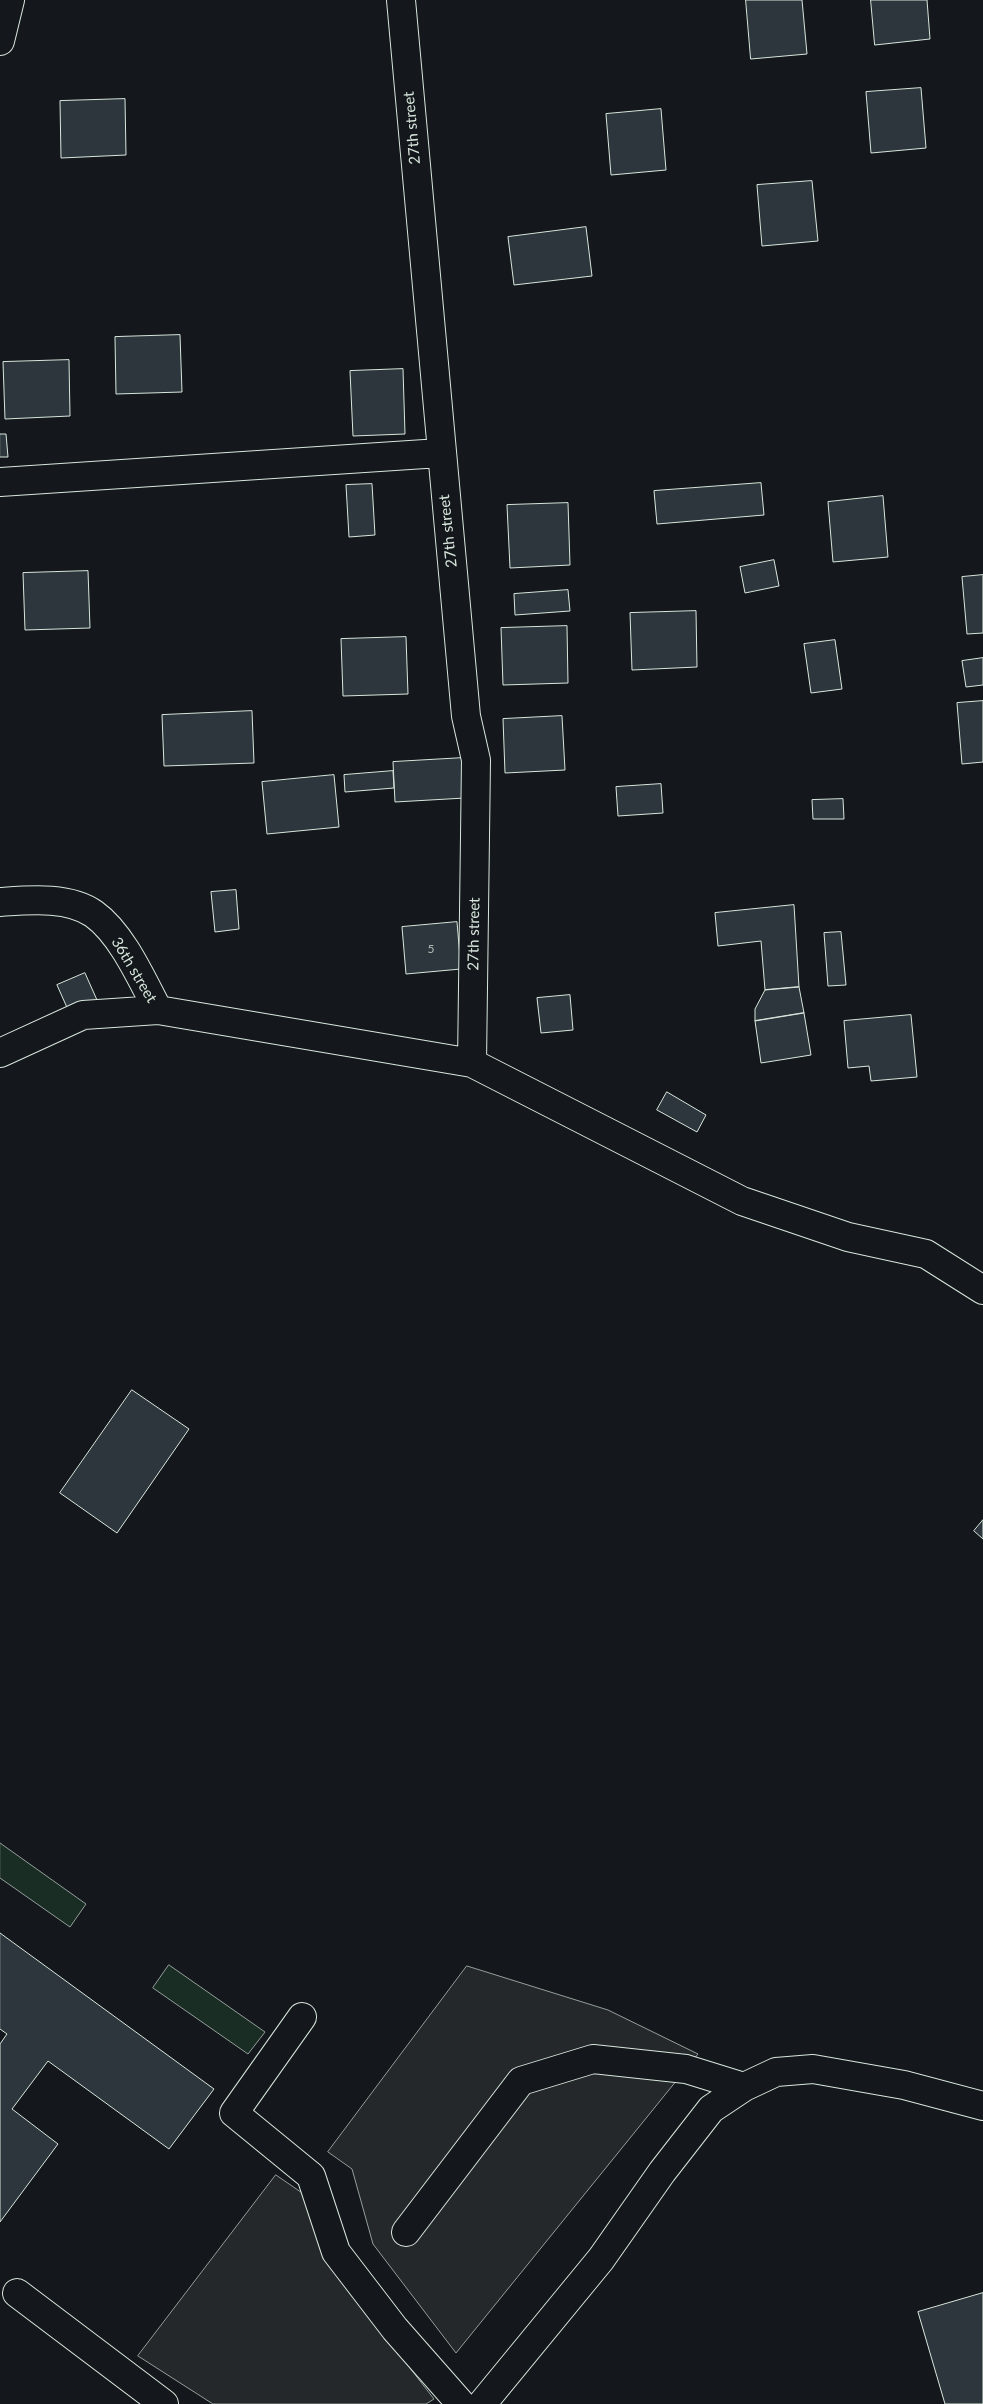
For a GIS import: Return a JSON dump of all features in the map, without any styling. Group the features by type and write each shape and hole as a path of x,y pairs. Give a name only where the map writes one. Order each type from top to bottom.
{"street":[{"path":"0,41 10,0"},
{"name":"27th street","path":"401,0 440,453 466,716 476,760 472,1063"},
{"path":"0,482 440,453"},
{"name":"36th street","path":"0,902 25,900 67,903 94,914 122,944 158,1010"},
{"path":"0,1052 83,1015 158,1010 472,1063 742,1201 848,1238 926,1254 983,1290"},
{"path":"302,2017 234,2113 311,2176 336,2252 395,2329 461,2404"},
{"path":"406,2232 521,2081 593,2059 686,2068 744,2087"},
{"path":"482,2404 601,2259 662,2172 711,2109 744,2087 776,2072 813,2069 904,2085 983,2106"},
{"path":"17,2293 164,2404"}],"green space":[{"path":"0,1843 86,1904 70,1927 0,1878"},
{"path":"169,1965 265,2032 248,2054 153,1988"}],"shaded area":[{"path":"467,1966 608,2010 698,2054 456,2353 373,2244 352,2169 328,2152"},
{"path":"276,2175 308,2197 323,2256 434,2399 426,2404 213,2404 138,2356"}],"building":[{"path":"746,0 802,0 807,54 751,59"},
{"path":"871,0 927,0 930,39 875,45"},
{"path":"921,88 926,148 871,153 866,92"},
{"path":"125,99 126,155 61,158 60,101"},
{"path":"661,109 666,170 611,175 606,114"},
{"path":"812,181 818,241 762,246 757,185"},
{"path":"586,227 592,276 514,285 508,237"},
{"path":"180,335 182,392 116,394 115,337"},
{"path":"69,360 70,416 5,419 3,362"},
{"path":"403,369 405,434 353,436 350,371"},
{"path":"0,434 6,434 8,457 0,457"},
{"path":"761,483 764,515 657,524 654,491"},
{"path":"372,484 375,535 349,537 346,485"},
{"path":"883,496 888,557 833,562 828,502"},
{"path":"568,503 570,565 510,568 507,505"},
{"path":"774,560 779,586 745,593 740,567"},
{"path":"88,571 90,628 25,630 23,573"},
{"path":"983,575 983,633 967,634 962,577"},
{"path":"568,590 570,611 515,615 514,594"},
{"path":"696,611 697,667 632,670 630,613"},
{"path":"567,626 568,683 503,685 501,628"},
{"path":"406,637 408,694 343,696 341,639"},
{"path":"835,640 842,689 811,693 804,644"},
{"path":"983,658 983,685 966,687 962,661"},
{"path":"983,701 983,762 962,764 957,703"},
{"path":"252,711 254,763 164,766 162,715"},
{"path":"562,716 565,770 505,773 503,719"},
{"path":"463,758 465,798 395,802 393,762"},
{"path":"393,771 394,788 345,792 344,775"},
{"path":"334,775 339,827 267,834 262,782"},
{"path":"661,784 663,813 618,816 616,787"},
{"path":"843,799 844,819 813,819 812,800"},
{"path":"236,890 239,929 215,932 211,892"},
{"path":"794,905 799,987 765,990 761,941 718,946 715,913"},
{"path":"457,922 461,969 406,974 402,927"},
{"path":"841,932 846,985 828,986 824,933"},
{"path":"85,973 97,1000 69,1012 57,985"},
{"path":"799,987 804,1013 755,1021 755,1009 765,990"},
{"path":"570,995 573,1030 541,1033 537,998"},
{"path":"804,1013 811,1055 761,1063 755,1021"},
{"path":"911,1015 917,1077 871,1081 869,1066 848,1068 844,1021"},
{"path":"667,1092 706,1115 697,1132 657,1110"},
{"path":"132,1390 189,1429 117,1533 60,1493"},
{"path":"983,1520 983,1539 974,1531"},
{"path":"0,1933 214,2089 169,2149 48,2061 12,2109 58,2144 0,2222 0,2044 7,2034 0,2029"},
{"path":"983,2293 983,2404 945,2404 918,2312"}]}
